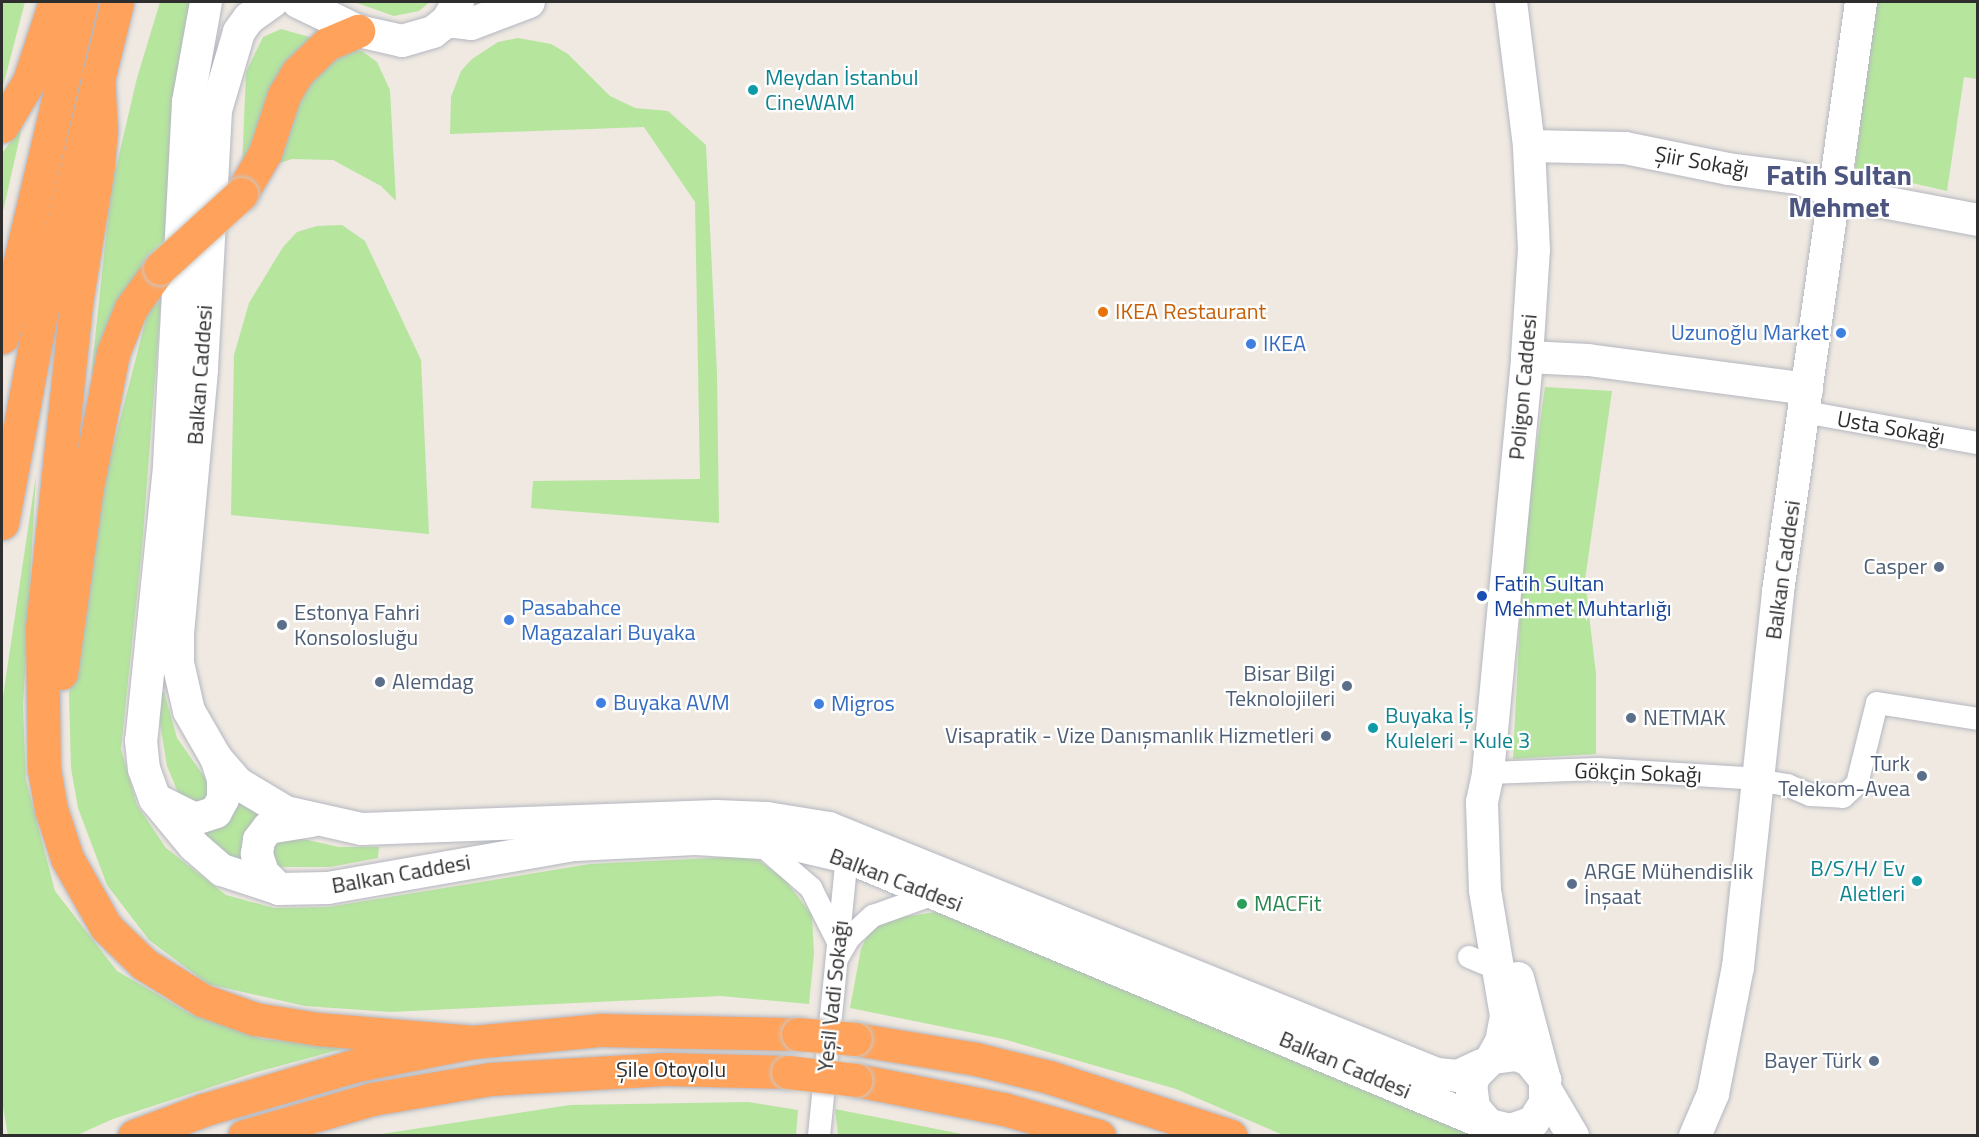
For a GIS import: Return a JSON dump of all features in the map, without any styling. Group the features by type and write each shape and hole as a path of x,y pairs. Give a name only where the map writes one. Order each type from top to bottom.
{"highway":[{"path":"2,126 20,100 56,2"},
{"path":"2,337 81,2"},
{"path":"2,523 42,308 117,2"},
{"path":"44,769 59,696 86,492 113,353 131,308 160,268 241,194 265,153 284,95 298,72 327,44 358,31"},
{"path":"98,75 101,130 99,166 76,304 42,630 44,769 51,809 80,887 106,927 144,964 202,1000 255,1019 318,1029 473,1042"},
{"name":"Şile Otoyolu","path":"134,1136 203,1110 357,1065 473,1042 601,1030 798,1034 855,1040 997,1064 1123,1099 1231,1136"},
{"name":"Şile Otoyolu","path":"244,1136 372,1099 490,1079 665,1069 788,1072 856,1080 1004,1109 1099,1136"},
{"path":"1004,1109 1062,1136"}],"street":[{"path":"188,102 206,2"},
{"path":"188,102 225,2"},
{"name":"Balkan Caddesi","path":"216,758 189,711 178,663 202,370 216,110 239,32 249,18 272,2"},
{"path":"298,2 358,31 402,41 418,39 453,11 471,24 529,2"},
{"name":"Poligon Caddesi","path":"1488,773 1527,357 1534,250 1529,146 1511,2"},
{"name":"Balkan Caddesi","path":"1695,1136 1713,1094 1773,782 1778,592 1862,2"},
{"name":"Balkan Caddesi","path":"188,102 169,467 141,741 144,769 156,799 174,826 222,870 279,890 328,888 575,845 755,840 849,846 934,894 1501,1130"},
{"name":"Şiir Sokağı","path":"1529,146 1625,148 1728,169 1798,178 1835,193 1977,220"},
{"path":"1527,357 1588,360 1806,400"},
{"name":"Usta Sokağı","path":"1806,400 1977,443"},
{"name":"Gökçin Sokağı","path":"1488,773 1598,769 1773,782 1810,795 1843,797 1857,784 1877,703 1977,719"},
{"path":"156,799 195,819 216,812 223,799 223,778 216,758"},
{"path":"216,758 239,784 262,800 315,821"},
{"path":"1488,773 1495,798 1498,873 1506,924 1546,1086 1540,1114 1533,1122 1511,1130 1501,1130 1480,1118 1471,1097 1475,1075 1501,1042 1506,1016 1484,868 1482,802 1488,773"},
{"name":"Balkan Caddesi","path":"315,821 362,829 716,816 789,820 849,846 1437,1074 1458,1076 1487,1062"},
{"path":"279,890 263,873 257,854 259,840 268,828 315,821"},
{"path":"755,840 811,888 838,951 873,916 934,894"},
{"name":"Yeşil Vadi Sokağı","path":"819,1136 849,846"},
{"path":"1469,957 1499,970"},
{"path":"1487,1062 1517,1055 1539,1069 1573,1136"}],"green space":[{"path":"2,2 25,2 2,90"},
{"path":"160,2 198,2 169,241 123,304 91,376 111,189 137,78"},
{"path":"354,2 430,2 419,11 394,16"},
{"path":"1872,2 1977,2 1977,79 1964,77 1947,191 1855,170"},
{"path":"281,29 313,38 242,168 246,72 263,37"},
{"path":"518,38 551,44 568,54 610,96 635,108 668,111 706,145 717,374 719,523 531,508 533,481 700,479 695,202 644,127 450,134 451,97 461,71 472,59 498,42"},
{"path":"345,49 362,51 377,62 390,90 396,201 381,186 333,160 292,159 267,167 301,88"},
{"path":"22,127 2,216 2,153"},
{"path":"342,225 365,241 421,360 429,534 231,515 234,355 249,303 283,247 297,232 317,226"},
{"path":"161,300 142,548 121,749 137,805 166,848 226,895 274,908 328,907 590,864 753,856 785,880 812,915 814,954 809,1004 721,996 390,1012 305,1006 208,984 149,940 107,885 78,808 71,768 69,695 78,606 95,517 148,311"},
{"path":"1545,387 1612,391 1585,580 1596,674 1596,754 1513,759 1524,539"},
{"path":"36,475 23,706 26,780 55,891 117,971 191,1014 263,1039 353,1046 257,1072 113,1119 77,1135 8,1136 2,1101 2,703"},
{"path":"160,692 164,692 177,738 212,790 201,808 179,795 167,766 159,717"},
{"path":"235,795 267,818 250,867 225,856 201,832 221,824"},
{"path":"285,835 339,847 379,847 378,858 330,867 281,867 273,864 272,843"},
{"path":"936,912 1482,1135 1283,1135 1176,1089 1003,1039 850,1008 861,949 868,934 887,919"},
{"path":"748,1102 798,1110 796,1135 375,1135 570,1105"},
{"path":"835,1109 967,1135 838,1135"}],"place":[{"name":"Meydan İstanbul CineWAM","path":"753,90"},
{"name":"IKEA Restaurant","path":"1103,312"},
{"name":"Uzunoğlu Market","path":"1841,333"},
{"name":"IKEA","path":"1251,344"},
{"name":"Casper","path":"1939,567"},
{"name":"Fatih Sultan Mehmet Muhtarlığı","path":"1482,596"},
{"name":"Pasabahce Magazalari Buyaka","path":"509,620"},
{"name":"Estonya Fahri Konsolosluğu","path":"282,625"},
{"name":"Alemdag","path":"380,682"},
{"name":"Bisar Bilgi Teknolojileri","path":"1347,686"},
{"name":"Buyaka AVM","path":"601,703"},
{"name":"Migros","path":"819,704"},
{"name":"NETMAK","path":"1631,718"},
{"name":"Buyaka İş Kuleleri - Kule 3","path":"1373,728"},
{"name":"Visapratik - Vize Danışmanlık Hizmetleri","path":"1326,736"},
{"name":"Turk Telekom-Avea","path":"1922,776"},
{"name":"B/S/H/ Ev Aletleri","path":"1917,881"},
{"name":"ARGE Mühendislik İnşaat","path":"1572,884"},
{"name":"MACFit","path":"1242,904"},
{"name":"Bayer Türk","path":"1874,1061"}],"district":[{"name":"Fatih Sultan Mehmet","path":"1839,191"}]}
